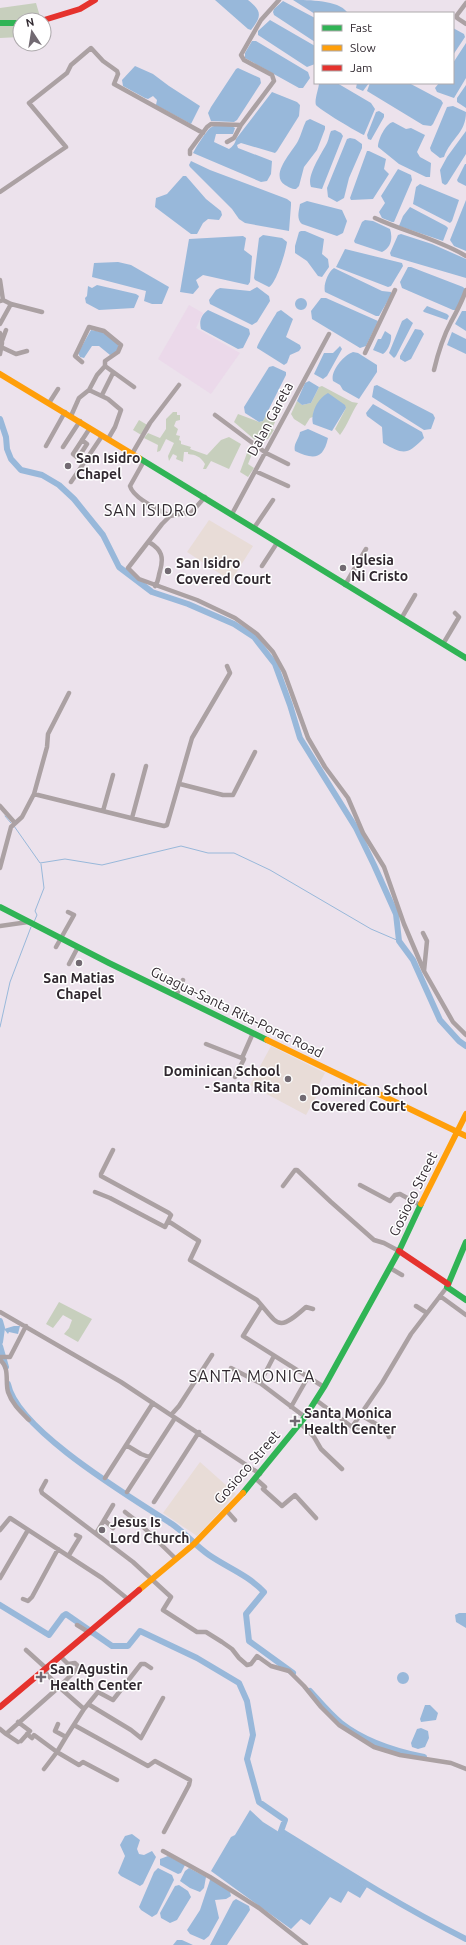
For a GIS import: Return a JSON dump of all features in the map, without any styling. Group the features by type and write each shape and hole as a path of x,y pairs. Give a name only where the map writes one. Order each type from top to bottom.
{"street":[{"path":"52,18 80,9 95,0"},
{"path":"227,142 234,138 241,125 274,78 272,75 244,60 241,55 261,20 279,0"},
{"path":"466,3 457,15 457,18 466,24"},
{"path":"0,23 12,23"},
{"path":"0,192 66,147 29,103 67,73 71,65 91,48 102,61 117,71 118,74 114,84 203,133"},
{"path":"190,154 190,150 207,127 211,124 241,125"},
{"path":"375,218 393,227 455,249 466,256"},
{"path":"0,280 2,300 11,304 42,312"},
{"path":"366,353 395,290"},
{"path":"434,370 439,350 451,322 461,306 466,290"},
{"path":"0,324 11,304"},
{"path":"46,446 79,398 89,390 97,374 105,366 105,361 118,352 121,345 104,331 89,327 76,353 76,357 82,362"},
{"path":"0,354 6,330"},
{"path":"0,333 2,345 16,354 27,351"},
{"name":"Dalan Gareta","path":"232,514 255,470 266,453 328,334"},
{"path":"105,366 134,388"},
{"path":"102,396 113,373"},
{"path":"0,374 205,497 345,585 466,658"},
{"path":"132,454 150,424 179,385"},
{"path":"49,403 58,389"},
{"path":"89,390 117,405 121,410 115,427 108,439"},
{"path":"215,415 266,453 288,464"},
{"path":"63,447 80,421"},
{"path":"82,440 90,428"},
{"path":"71,482 102,436"},
{"path":"144,461 131,482 131,490 152,507 170,516"},
{"path":"255,470 288,486"},
{"path":"205,497 192,514 184,513 170,516 128,568 139,579 197,600 235,618 257,634 272,652 284,672 308,738 348,798 363,833 384,867 404,924 424,971 453,1022 466,1035"},
{"path":"254,528 273,500"},
{"path":"149,542 159,548 163,563 159,572 159,579 155,586"},
{"path":"262,566 277,543"},
{"path":"345,585 366,549"},
{"path":"400,618 415,595"},
{"path":"443,644 460,617 455,612"},
{"path":"34,794 164,826 167,825 192,738 230,673 227,666"},
{"path":"0,868 11,827 22,817 34,794 48,734 68,693"},
{"path":"180,784 223,795 232,795 255,752"},
{"path":"132,818 146,766"},
{"path":"103,811 113,775"},
{"path":"0,806 15,823"},
{"name":"Guagua-Santa Rita-Porac Road","path":"0,907 176,996 466,1136"},
{"path":"56,947 74,915 68,912"},
{"path":"0,926 31,923"},
{"path":"423,933 427,941 424,971"},
{"path":"69,964 78,947"},
{"path":"176,996 183,980"},
{"path":"235,1077 244,1059 242,1058 253,1033"},
{"path":"206,1044 242,1058"},
{"name":"Gosioco Street","path":"0,1707 46,1670 194,1544 257,1476 305,1417 324,1387 399,1252 420,1205 456,1131 466,1114"},
{"path":"95,1192 110,1198 165,1227 171,1215 101,1176 113,1150"},
{"path":"283,1186 295,1170 298,1170 374,1240 384,1243 399,1252 466,1300"},
{"path":"360,1185 390,1201 395,1195 400,1194 420,1205"},
{"path":"168,1221 198,1239 199,1242 190,1260 257,1300 261,1307 275,1321 280,1324 295,1317 306,1306 313,1308"},
{"path":"354,1425 382,1383 411,1334 447,1285 466,1242"},
{"path":"390,1268 402,1276"},
{"path":"440,1296 466,1315"},
{"path":"416,1306 427,1313"},
{"path":"261,1307 243,1336 324,1387"},
{"path":"0,1312 121,1382 200,1432 257,1476 265,1487 263,1489 282,1506 295,1495 316,1518"},
{"path":"26,1326 15,1351 10,1357 1,1358 6,1370 6,1382 10,1396 17,1408 29,1420"},
{"path":"127,1492 212,1355"},
{"path":"260,1383 274,1356"},
{"path":"231,1368 260,1383 305,1417"},
{"path":"291,1407 308,1377"},
{"path":"316,1400 352,1427 354,1425 363,1431"},
{"path":"105,1478 153,1403"},
{"path":"361,1415 386,1430 389,1437"},
{"path":"300,1423 314,1437 321,1450 342,1469"},
{"path":"154,1502 200,1432"},
{"path":"126,1444 141,1454 149,1457"},
{"path":"46,1481 40,1490 42,1493 97,1532 153,1579 171,1597 163,1610 197,1632 206,1632 222,1642 232,1649 239,1658 247,1664 251,1664 257,1656 271,1666 289,1671 339,1725 374,1748 400,1755 451,1763 466,1769"},
{"path":"97,1532 112,1505"},
{"path":"226,1510 235,1520"},
{"path":"125,1512 139,1523 176,1559"},
{"path":"0,1530 10,1518 69,1555 110,1584 129,1600"},
{"path":"104,1520 113,1528"},
{"path":"0,1578 28,1530"},
{"path":"69,1555 80,1537 76,1535"},
{"path":"23,1599 28,1601 32,1597 58,1549"},
{"path":"77,1624 91,1632"},
{"path":"26,1650 46,1670 59,1687 84,1709"},
{"path":"6,1734 80,1667 75,1663 68,1664 61,1657"},
{"path":"44,1768 57,1752 84,1709 98,1692 109,1699 114,1699 141,1664 145,1664 151,1668"},
{"path":"88,1704 131,1730 140,1738 162,1698"},
{"path":"0,1729 19,1742 30,1731 18,1722"},
{"path":"58,1724 55,1731 66,1738"},
{"path":"74,1725 148,1766 155,1761 190,1780 189,1785 164,1832"},
{"path":"27,1734 32,1738 34,1735 57,1752 79,1765 84,1762 118,1780"},
{"path":"163,1851 210,1877 259,1908 306,1945"}],"shaded area":[{"path":"189,305 203,313 196,328 240,353 211,394 158,359"},
{"path":"209,520 253,546 231,581 187,552"},
{"name":"Dominican School - Santa Rita","path":"271,1046 325,1073 318,1086 321,1088 306,1115 250,1085"},
{"path":"200,1462 236,1494 197,1536 163,1513"}],"green space":[{"path":"36,3 39,12 12,12 12,37 0,38 0,8"},
{"path":"322,386 352,402 358,403 340,435 335,429 346,408 314,410 313,417 310,418 305,426 294,419 291,414 297,401 302,405 311,403 319,387"},
{"path":"173,412 177,412 177,415 180,415 180,420 176,421 174,426 178,429 176,435 180,436 179,440 181,441 181,444 191,447 190,449 207,455 221,440 229,437 241,444 229,469 211,461 206,469 203,469 205,464 201,459 196,455 188,454 188,452 184,452 183,462 176,459 177,456 173,454 169,461 168,456 174,443 166,439 160,451 157,452 158,445 144,438 148,433 160,438 166,429 166,419"},
{"path":"238,414 259,422 263,421 266,414 275,422 272,429 274,430 268,439 258,436 255,440 234,422"},
{"path":"139,420 149,426 143,436 133,430"},
{"path":"247,453 252,454 248,464 254,468 248,477 240,472"},
{"path":"59,1302 92,1319 78,1342 64,1334 69,1328 72,1320 63,1315 53,1328 46,1324"}],"water":[{"path":"215,0 248,0 256,7 259,17 251,30 248,29"},
{"path":"293,0 330,3 343,8 347,12 314,12 314,13"},
{"path":"283,1 314,17 314,41 274,15 274,9"},
{"path":"270,20 314,45 314,64 307,67 258,35 258,31"},
{"path":"454,29 464,34 465,37 454,54"},
{"path":"252,41 256,41 308,72 310,78 303,88 299,88 245,58 245,53"},
{"path":"466,43 466,78 454,98 437,92 435,88 438,84 454,84 454,61"},
{"path":"135,66 153,74 200,106 191,124 156,105 157,100 153,96 148,99 145,98 123,86 122,80"},
{"path":"238,68 260,78 261,83 237,120 234,122 211,121 208,113 211,107"},
{"path":"319,84 339,84 371,103 375,109 364,135 323,111 316,105"},
{"path":"357,84 368,84 363,91 356,88"},
{"path":"370,84 411,84 441,100 443,103 433,124 431,126 423,125 367,91"},
{"path":"466,85 466,108 457,102 457,98"},
{"path":"272,92 297,102 300,105 299,116 277,151 275,153 241,143 237,145 238,148 272,161 271,174 267,181 261,182 193,153 208,130 219,125 235,128 233,134 216,134 214,142 229,149"},
{"path":"453,106 466,112 464,125 450,145 444,157 440,158 431,151 430,148 447,107"},
{"path":"379,111 384,114 384,117 371,140 368,139 367,135 376,112"},
{"path":"310,119 325,126 325,129 317,150 304,167 299,186 296,189 293,189 281,181 281,169 298,141 306,121"},
{"path":"393,122 406,129 411,128 425,135 417,152 420,157 431,163 430,177 426,177 399,164 378,147 382,133 390,123"},
{"path":"335,130 343,136 322,189 311,187 311,177 318,158 327,143 331,131"},
{"path":"466,131 466,154 445,185 442,183 440,170 447,157"},
{"path":"347,139 355,139 362,144 362,148 349,178 344,198 337,202 328,197 327,188"},
{"path":"367,151 386,159 384,169 389,174 373,199 351,200 350,198"},
{"path":"191,161 210,170 287,199 291,202 289,231 245,223 239,219 232,209 190,167 189,165"},
{"path":"466,164 466,186 457,180"},
{"path":"398,169 411,175 412,180 394,222 392,222 382,218 379,212 385,203 381,196"},
{"path":"183,176 186,176 206,199 221,211 222,215 219,220 208,219 203,223 197,234 191,234 155,207 156,198 167,194"},
{"path":"420,184 459,200 450,223 413,204 416,187"},
{"path":"466,200 466,251 454,246 450,240"},
{"path":"307,201 342,210 347,221 343,233 337,236 302,224 298,217 300,204"},
{"path":"410,207 448,228 443,241 399,226 403,216"},
{"path":"365,220 373,221 390,229 391,236 389,245 382,252 355,243 354,241 362,222"},
{"path":"305,231 324,239 322,254 328,259 329,267 322,277 318,276 307,261 295,253 295,246 299,232"},
{"path":"401,234 432,244 466,259 466,278 391,256 390,253 398,235"},
{"path":"263,235 282,238 287,242 278,274 272,285 269,287 255,280 254,278 259,238"},
{"path":"243,236 246,238 244,250 252,256 250,282 248,285 203,275 196,280 199,287 193,294 180,292 189,239"},
{"path":"345,249 402,263 403,266 391,286 388,287 336,267"},
{"path":"118,262 131,265 169,287 162,304 152,304 144,301 146,291 92,277 94,263"},
{"path":"408,267 463,287 465,289 456,310 402,288 400,282"},
{"path":"334,268 382,291 391,292 391,295 379,316 376,316 325,292 326,279"},
{"path":"97,285 136,294 139,296 134,308 99,310 86,303 85,298 87,296 88,286 92,288"},
{"path":"257,287 269,296 270,301 257,322 252,325 210,304 209,300 216,290 220,288 250,291"},
{"path":"299,298 303,298 307,304 303,310 299,310 295,306 295,302"},
{"path":"321,298 326,298 378,321 366,346 360,348 312,319 311,311"},
{"path":"427,306 447,314 449,316 447,320 424,312 423,311"},
{"path":"208,310 249,329 250,334 243,348 238,349 201,329 201,318"},
{"path":"281,310 293,319 286,337 300,345 301,348 299,351 290,355 287,363 284,365 257,348 277,312"},
{"path":"462,311 466,311 466,331 455,324"},
{"path":"407,318 413,323 394,358 389,353 402,321"},
{"path":"415,329 421,330 424,334 411,359 405,362 400,359 400,356"},
{"path":"91,330 102,332 119,344 115,352 110,355 99,346 92,346 84,358 80,357 78,353"},
{"path":"385,331 391,335 391,337 388,348 383,354 373,350 378,339 381,339"},
{"path":"452,332 466,339 466,354 447,345"},
{"path":"340,346 342,349 327,376 323,379 314,374 324,353 333,353"},
{"path":"353,352 358,353 377,365 377,372 359,399 343,390 340,385 333,381 334,373 338,364 346,356"},
{"path":"273,366 286,372 286,375 263,421 259,422 245,413 244,407 269,367"},
{"path":"309,381 319,387 311,403 302,405 297,401 305,383"},
{"path":"377,385 433,414 435,418 431,429 424,430 372,397 374,386"},
{"path":"328,393 345,405 346,408 332,431 313,424 312,420 318,402"},
{"path":"373,404 422,432 424,438 413,448 405,451 396,450 383,443 382,427 367,416 366,413"},
{"path":"308,429 328,438 323,451 316,456 307,456 295,451 295,446 300,432"},
{"path":"20,1326 18,1334 9,1332 8,1334 4,1329"},
{"path":"459,1613 466,1613 466,1628 456,1622 455,1615"},
{"path":"401,1672 405,1672 409,1678 405,1684 401,1684 397,1680 397,1676"},
{"path":"425,1705 430,1705 438,1713 436,1720 421,1722 420,1719"},
{"path":"421,1728 428,1731 429,1738 425,1747 418,1749 412,1747 411,1743 417,1729"},
{"path":"250,1810 263,1822 367,1887 360,1898 348,1891 341,1903 330,1897 310,1925 301,1919 291,1929 211,1871 231,1837 235,1835"},
{"path":"132,1834 140,1840 137,1849 139,1854 144,1855 152,1851 156,1857 143,1884 140,1886 118,1873 125,1856 120,1845 125,1836"},
{"path":"168,1856 185,1865 181,1873 178,1874 160,1865 160,1859"},
{"path":"158,1868 172,1875 174,1880 157,1914 152,1917 139,1907 154,1872"},
{"path":"189,1868 206,1877 204,1888 200,1892 190,1888 180,1881 185,1871"},
{"path":"212,1879 230,1892 231,1896 226,1899 215,1900 219,1918 209,1936 204,1940 190,1934 187,1930 200,1910 210,1880"},
{"path":"179,1885 188,1891 191,1897 177,1920 170,1923 161,1918 160,1913 175,1886"},
{"path":"236,1899 249,1906 250,1910 227,1945 210,1945 233,1901"},
{"path":"177,1940 182,1940 193,1945 173,1945"}],"waterway":[{"path":"0,419 6,437 7,449 11,459 21,470 42,475 59,485 74,499 103,535 119,567 152,592 188,604 234,624 254,637 275,664 300,738 356,828 396,914 399,941 413,960 440,1020 459,1041 466,1046"},
{"path":"5,816 11,823"},
{"path":"14,826 40,863 65,859 102,865 181,846 208,853 234,853 270,870 371,929 399,941"},
{"path":"34,922 37,915 35,911 44,888 41,864"},
{"path":"0,1027 10,982 31,927"},
{"path":"0,1321 2,1328 0,1342"},
{"path":"0,1346 6,1367"},
{"path":"8,1384 16,1402 32,1422 53,1442 78,1462 172,1524 209,1555 245,1576 264,1592 246,1614 249,1641 293,1673"},
{"path":"0,1605 49,1635 66,1614 112,1646 128,1646 140,1631 197,1658 239,1683 247,1701 253,1735 247,1759 259,1802 285,1820 281,1831 395,1901 466,1939"},
{"path":"310,1691 325,1708 350,1730 380,1745 424,1757"}],"traffic: fast":[{"path":"0,23 12,23"},
{"path":"139,458 466,658"},
{"path":"0,907 109,963 267,1040"},
{"path":"243,1493 305,1417 324,1387 399,1251 421,1204"},
{"path":"466,1242 447,1287 466,1300"}],"traffic: slow":[{"path":"0,374 139,458"},
{"path":"267,1040 466,1136"},
{"path":"421,1204 466,1114"},
{"path":"139,1590 194,1544 243,1493"}],"traffic: jam":[{"path":"52,18 80,9 95,0"},
{"path":"399,1251 448,1284"},
{"path":"0,1707 139,1590"}],"place":[{"name":"San Isidro Chapel","path":"68,466"},
{"name":"Iglesia Ni Cristo","path":"343,568"},
{"name":"San Isidro Covered Court","path":"168,571"},
{"name":"San Matias Chapel","path":"79,963"},
{"name":"Dominican School - Santa Rita","path":"288,1079"},
{"name":"Dominican School Covered Court","path":"303,1098"},
{"name":"Santa Monica Health Center","path":"295,1421"},
{"name":"Jesus Is Lord Church","path":"102,1530"},
{"name":"San Agustin Health Center","path":"41,1677"}],"district":[{"name":"SAN ISIDRO","path":"151,510"},
{"name":"SANTA MONICA","path":"252,1376"}]}
